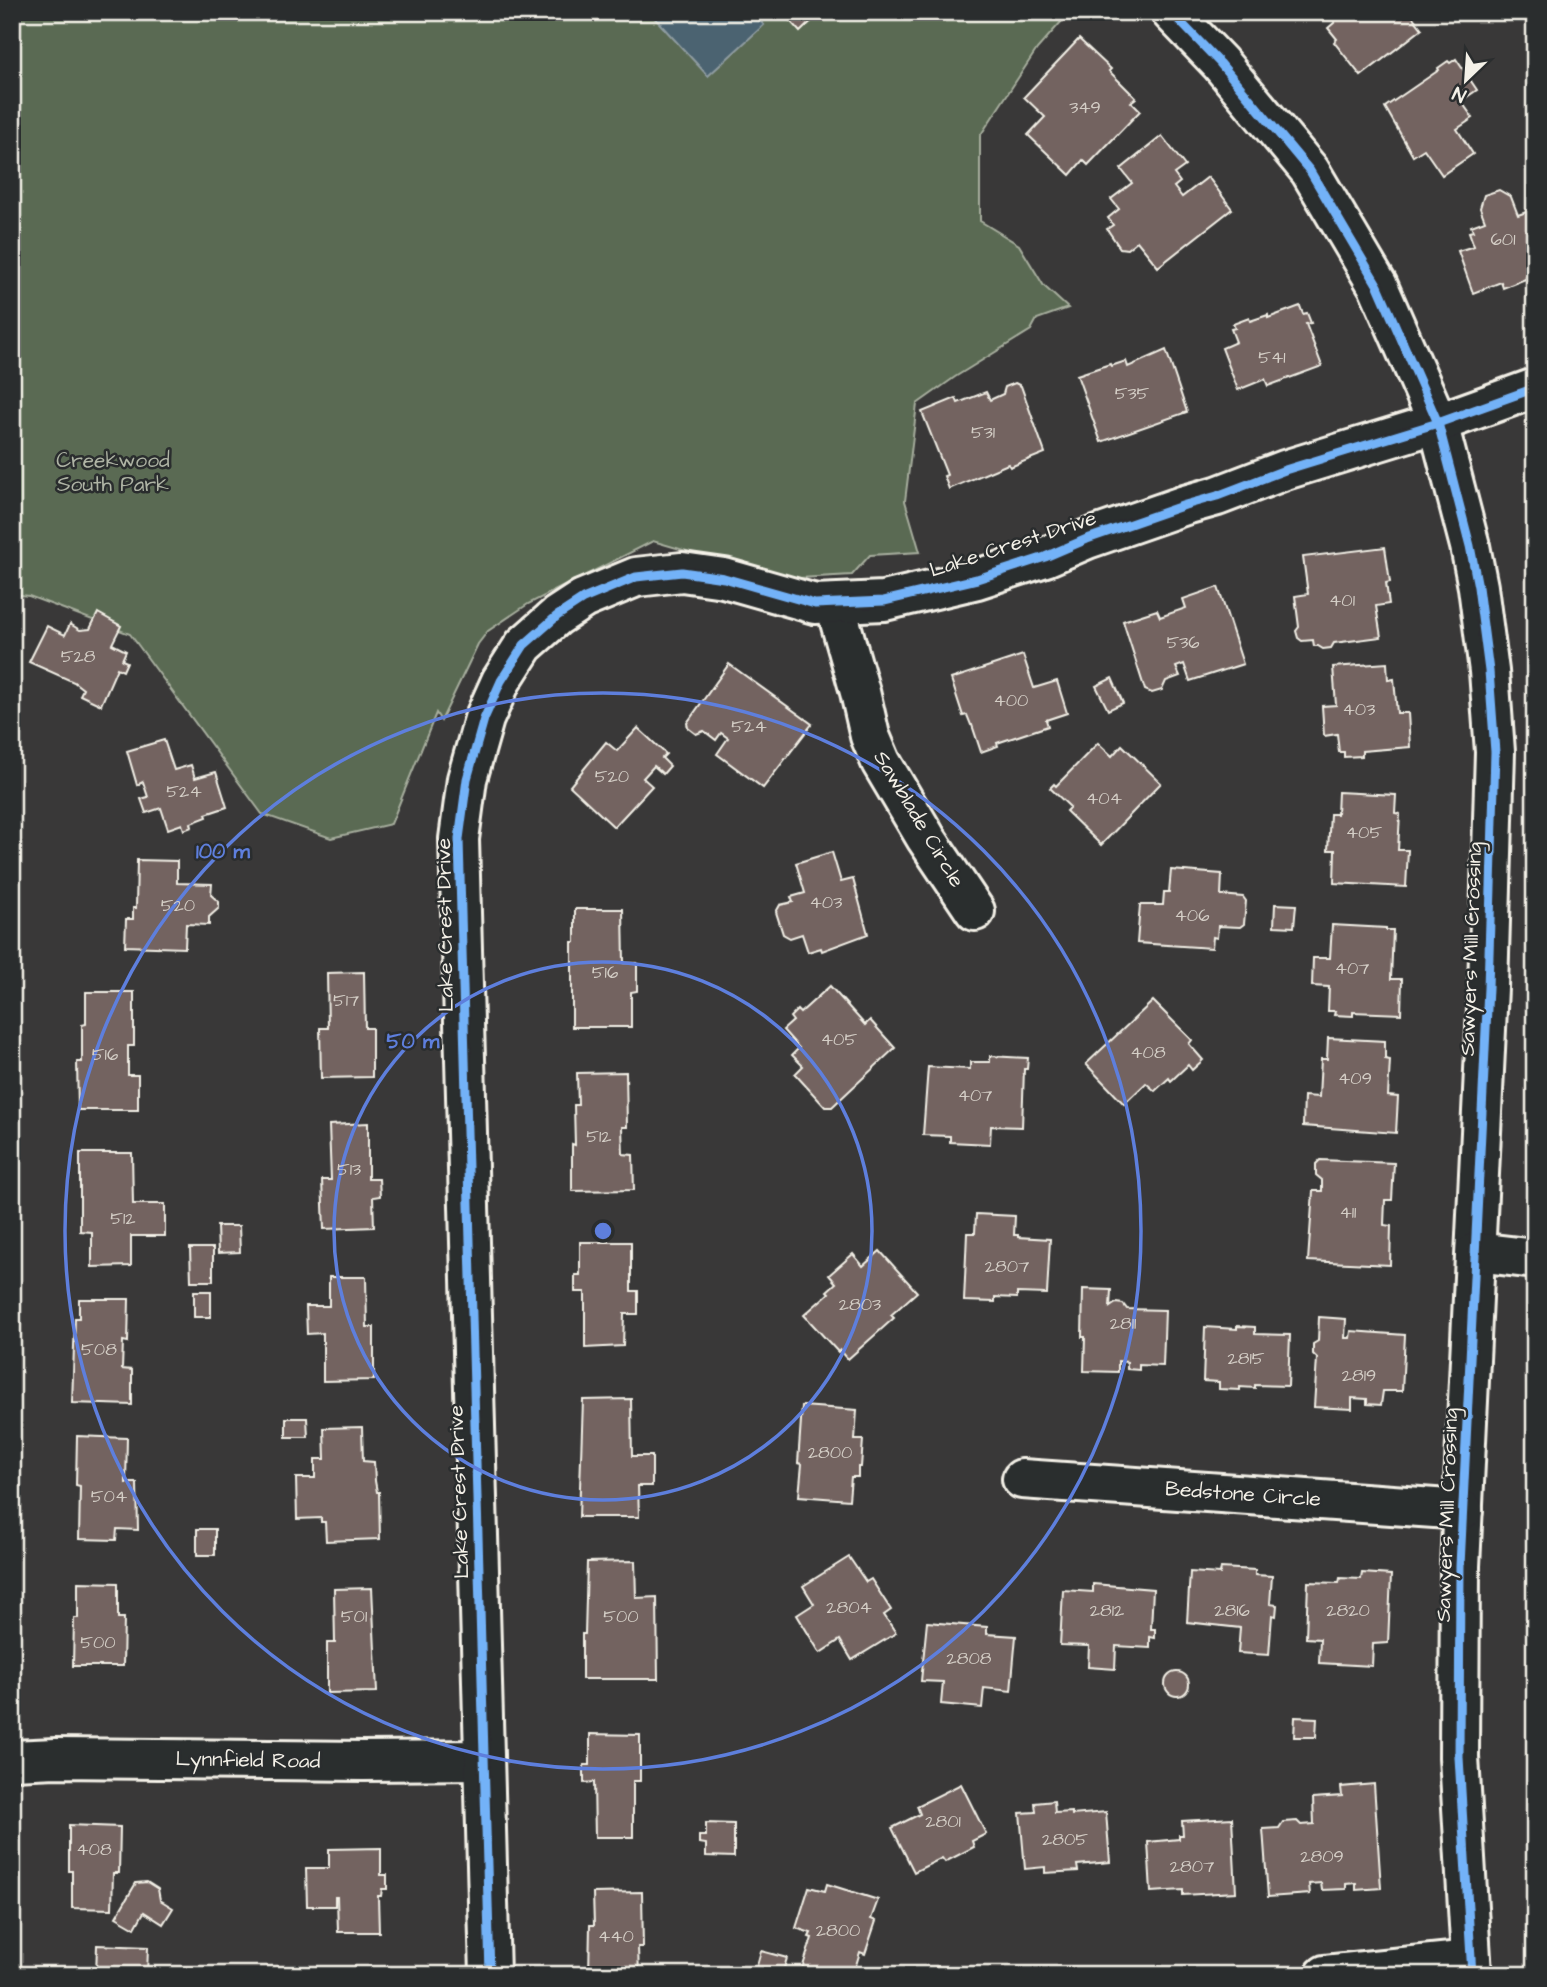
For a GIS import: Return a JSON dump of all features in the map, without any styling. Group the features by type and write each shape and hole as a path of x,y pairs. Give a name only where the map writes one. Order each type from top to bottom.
{"street":[{"name":"Sawyers Mill Crossing","path":"1171,12 1220,63 1310,171 1378,286 1438,423 1478,587 1489,671 1495,752 1488,1002 1460,1566 1459,1757 1472,1968"},
{"name":"Lake Crest Drive","path":"489,1975 459,839 467,779 484,719 501,681 524,645 557,616 583,599 636,577 682,572 724,578 815,604 884,601 977,579 1285,470 1438,423 1535,388"},
{"name":"Sawblade Circle","path":"835,604 870,736 881,762 926,838 975,911"},
{"path":"1476,1252 1535,1259"},
{"name":"Bedstone Circle","path":"1022,1479 1463,1510"},
{"name":"Lynnfield Road","path":"12,1760 484,1760"},
{"path":"1325,1975 1472,1968"}],"green space":[{"name":"Creekwood South Park","path":"12,12 1070,12 1037,49 980,136 980,221 1019,245 1044,286 1068,308 1037,319 1031,330 917,404 905,501 920,552 870,555 852,575 782,579 653,541 528,604 488,631 478,644 441,721 436,713 391,824 331,838 262,814 130,634 29,596 12,594"}],"water":[{"path":"649,12 752,12 764,25 708,76"}],"building":[{"path":"782,12 821,12 800,32"},
{"path":"1327,12 1409,12 1422,29 1361,76 1334,42 1337,39 1328,28 1335,22"},
{"path":"1079,39 1111,69 1109,71 1136,98 1131,102 1140,111 1088,165 1083,160 1070,175 1028,135 1045,117 1024,97"},
{"path":"1456,59 1477,90 1461,101 1473,118 1457,129 1473,154 1442,175 1424,149 1413,156 1385,107 1448,61 1450,63"},
{"path":"1162,136 1185,166 1174,174 1180,182 1174,187 1182,197 1208,177 1232,209 1158,267 1137,241 1127,249 1120,248 1107,229 1113,225 1108,218 1119,209 1111,199 1132,183 1121,169"},
{"path":"1499,190 1511,197 1518,215 1535,209 1535,278 1533,276 1503,288 1501,282 1473,293 1458,251 1474,246 1469,232 1473,231 1471,226 1485,221 1480,208 1484,195"},
{"path":"1300,306 1311,323 1306,324 1322,366 1268,386 1265,379 1238,390 1222,348 1236,342 1231,329 1235,328 1233,324 1249,318 1250,321 1268,315 1268,318"},
{"path":"1166,350 1187,412 1101,442 1077,375 1126,361 1128,367"},
{"path":"1015,383 1021,386 1045,453 1010,467 1008,464 949,489 944,476 947,475 922,412 956,398 958,403 986,392 990,400 1003,394 1005,387"},
{"path":"1385,547 1390,582 1386,583 1389,604 1376,606 1381,637 1334,643 1331,648 1323,649 1314,646 1313,640 1302,641 1298,638 1295,596 1308,594 1303,557"},
{"path":"1218,587 1243,664 1190,681 1184,664 1176,667 1180,676 1166,681 1162,690 1152,693 1145,690 1123,621 1157,610 1160,617 1186,608 1183,599"},
{"path":"98,613 121,626 112,644 126,651 122,660 127,662 123,671 117,668 101,705 80,695 83,689 74,682 29,662 47,626 65,635 70,624 80,630 90,629"},
{"path":"1023,655 1034,688 1057,681 1067,713 1046,720 1048,726 997,743 998,746 981,752 967,715 963,716 951,679"},
{"path":"1387,663 1388,680 1394,679 1397,713 1408,713 1410,747 1362,751 1362,756 1344,757 1344,752 1339,752 1337,734 1324,736 1322,706 1336,705 1333,667"},
{"path":"729,664 812,724 763,788 717,754 728,738 721,733 716,740 704,731 696,734 688,728 687,723"},
{"path":"1112,678 1123,703 1108,710 1096,686"},
{"path":"638,728 666,754 662,758 670,766 663,774 654,766 643,778 652,786 614,827 570,786 606,742 617,751"},
{"path":"164,740 174,770 191,765 195,778 216,772 227,807 206,814 207,817 191,823 192,827 184,830 182,824 168,829 161,808 146,813 141,799 148,797 143,782 137,785 127,751"},
{"path":"1098,743 1112,756 1122,745 1161,783 1101,845 1066,811 1070,807 1050,788 1054,784 1056,786"},
{"path":"1338,792 1396,795 1395,813 1400,814 1398,850 1408,850 1406,887 1334,883 1335,850 1328,850 1330,814 1337,814"},
{"path":"832,852 841,882 853,879 868,934 822,951 821,948 808,952 802,934 790,938 783,934 776,912 780,905 793,902 791,897 805,893 796,863"},
{"path":"137,860 177,861 177,883 212,884 211,895 219,902 219,908 209,917 209,925 186,924 185,948 125,946 126,919 133,919 133,908 136,908"},
{"path":"1171,870 1222,874 1221,895 1243,897 1246,901 1244,924 1240,927 1218,926 1217,938 1213,937 1212,948 1137,943 1140,905 1163,905 1164,892 1169,892"},
{"path":"1275,904 1296,905 1294,927 1274,926"},
{"path":"575,909 623,909 624,963 637,963 637,991 631,992 631,1027 572,1027 572,942 575,942"},
{"path":"1332,925 1393,930 1391,979 1402,979 1401,1014 1353,1012 1353,1016 1334,1015 1335,1011 1328,1011 1329,987 1312,986 1313,958 1330,958"},
{"path":"364,972 365,1028 372,1028 372,1077 321,1078 320,1028 328,1028 327,973"},
{"path":"830,986 865,1025 870,1020 895,1048 832,1107 825,1107 795,1074 803,1066 792,1055 799,1048 783,1030 793,1021 790,1017 797,1010 800,1013"},
{"path":"86,992 134,992 134,1046 128,1046 128,1075 138,1075 138,1110 78,1110 77,1062 82,1062 82,1025 86,1024"},
{"path":"1153,1001 1192,1040 1189,1044 1203,1060 1192,1070 1188,1065 1155,1091 1146,1083 1124,1104 1086,1064"},
{"path":"1328,1038 1385,1041 1385,1059 1390,1060 1388,1096 1398,1097 1396,1133 1303,1126 1304,1096 1319,1097 1321,1059 1327,1059"},
{"path":"990,1056 1028,1058 1027,1069 1024,1069 1022,1127 991,1126 990,1144 950,1142 950,1136 923,1135 928,1067 970,1069 970,1062 990,1062"},
{"path":"626,1072 627,1127 622,1127 623,1154 633,1155 634,1190 572,1191 574,1105 578,1105 577,1073"},
{"path":"368,1123 368,1179 379,1179 380,1196 373,1197 374,1227 324,1229 322,1180 331,1180 329,1125"},
{"path":"80,1153 132,1153 133,1204 165,1204 165,1236 131,1236 131,1266 92,1267 92,1232 80,1231"},
{"path":"1320,1160 1394,1163 1392,1200 1385,1200 1384,1225 1391,1226 1390,1265 1308,1261 1313,1191 1322,1191 1322,1180 1316,1175 1316,1164"},
{"path":"976,1214 1015,1216 1014,1235 1050,1239 1047,1294 1017,1293 1017,1298 995,1297 995,1302 964,1301 967,1233 975,1233"},
{"path":"217,1226 239,1226 240,1252 218,1253"},
{"path":"580,1242 631,1242 631,1291 638,1291 638,1314 624,1314 623,1346 585,1348 585,1292 575,1292 575,1275 580,1275"},
{"path":"190,1248 213,1248 213,1281 191,1281"},
{"path":"880,1251 917,1292 891,1315 894,1318 848,1359 840,1350 838,1352 804,1315 829,1293 827,1291 836,1283 829,1275 853,1254 863,1266"},
{"path":"329,1277 366,1277 367,1327 374,1327 374,1380 323,1381 323,1333 307,1334 306,1306 329,1306"},
{"path":"1083,1289 1111,1290 1110,1307 1116,1303 1123,1304 1127,1309 1165,1310 1163,1366 1139,1365 1139,1370 1127,1369 1127,1362 1118,1361 1118,1372 1084,1371"},
{"path":"194,1291 211,1291 211,1317 194,1317"},
{"path":"79,1299 129,1299 128,1342 123,1341 122,1369 132,1370 132,1405 72,1403 75,1318 79,1318"},
{"path":"1319,1317 1346,1319 1345,1338 1350,1338 1351,1331 1405,1335 1402,1391 1383,1391 1381,1405 1367,1404 1367,1399 1352,1398 1352,1409 1314,1407 1317,1358 1313,1354 1313,1344 1318,1341"},
{"path":"1237,1326 1255,1327 1255,1334 1290,1335 1288,1386 1255,1385 1255,1388 1240,1387 1240,1390 1219,1389 1219,1382 1203,1381 1205,1327 1237,1329"},
{"path":"631,1399 632,1456 652,1456 652,1486 638,1486 639,1517 579,1517 583,1400"},
{"path":"802,1406 857,1410 855,1440 863,1440 861,1467 858,1467 858,1477 851,1477 849,1500 799,1496"},
{"path":"286,1418 307,1418 308,1437 286,1437"},
{"path":"362,1427 363,1461 374,1462 375,1481 379,1492 380,1539 326,1541 325,1522 321,1522 321,1518 297,1519 296,1478 315,1478 315,1459 325,1459 324,1428"},
{"path":"77,1436 127,1438 126,1483 137,1483 138,1530 117,1529 116,1540 79,1539"},
{"path":"197,1529 215,1529 215,1555 197,1555"},
{"path":"849,1557 866,1582 871,1579 891,1610 884,1615 896,1633 852,1660 840,1640 820,1653 797,1615 814,1604 803,1586"},
{"path":"635,1561 636,1598 657,1597 658,1679 582,1679 587,1562"},
{"path":"1221,1568 1255,1570 1255,1575 1272,1576 1270,1604 1277,1605 1276,1616 1272,1615 1269,1655 1238,1653 1240,1628 1187,1622 1190,1572 1220,1574"},
{"path":"1362,1573 1391,1575 1388,1643 1373,1644 1372,1666 1319,1663 1320,1639 1306,1638 1308,1582 1339,1583 1340,1578 1361,1579"},
{"path":"78,1582 118,1583 118,1618 124,1618 123,1666 73,1666 74,1618 78,1618"},
{"path":"1093,1584 1153,1589 1151,1629 1155,1629 1155,1638 1150,1637 1150,1648 1116,1646 1115,1669 1088,1667 1089,1646 1060,1645 1063,1590 1093,1592"},
{"path":"372,1588 377,1692 327,1693 327,1643 335,1643 334,1589"},
{"path":"927,1622 987,1627 987,1634 1016,1636 1011,1691 984,1688 982,1708 941,1704 943,1682 921,1681"},
{"path":"1177,1672 1186,1675 1189,1684 1186,1693 1177,1696 1168,1693 1165,1684 1168,1675"},
{"path":"1295,1717 1317,1718 1316,1737 1294,1737"},
{"path":"590,1734 640,1735 640,1781 633,1781 633,1837 595,1837 594,1782 584,1783 584,1765 590,1765"},
{"path":"961,1784 986,1834 972,1841 974,1847 945,1862 942,1858 914,1872 892,1828 920,1814 917,1806"},
{"path":"1374,1784 1381,1888 1356,1890 1356,1883 1346,1884 1346,1889 1322,1890 1321,1883 1309,1884 1310,1894 1268,1897 1263,1829 1279,1828 1283,1822 1314,1824 1313,1798 1342,1796 1341,1787"},
{"path":"1054,1801 1055,1813 1072,1812 1072,1815 1106,1812 1110,1862 1077,1865 1078,1871 1045,1873 1045,1867 1025,1869 1020,1813 1036,1812 1035,1803"},
{"path":"1232,1818 1236,1892 1183,1895 1183,1890 1151,1892 1148,1842 1179,1839 1179,1835 1183,1835 1182,1821"},
{"path":"706,1823 734,1824 734,1857 706,1856 706,1844 699,1843 699,1836 706,1836"},
{"path":"69,1825 120,1827 119,1873 113,1873 112,1909 72,1908"},
{"path":"381,1848 381,1875 387,1875 387,1889 382,1889 381,1896 378,1896 379,1932 338,1932 337,1897 335,1906 307,1906 306,1868 329,1868 329,1849"},
{"path":"147,1882 158,1889 160,1900 173,1908 163,1924 144,1912 135,1928 116,1917 136,1883"},
{"path":"827,1884 878,1900 871,1919 876,1921 865,1954 860,1952 853,1975 811,1975 801,1972 812,1938 809,1937 811,1933 796,1928 809,1887 825,1891"},
{"path":"642,1892 643,1947 638,1947 639,1975 589,1975 590,1925 594,1925 593,1893"},
{"path":"97,1945 148,1947 147,1975 96,1975"},
{"path":"761,1951 787,1958 782,1975 756,1969"}],"cycle path":[{"path":"1171,12 1220,63 1310,171 1378,286 1438,423 1478,587 1489,671 1495,752 1488,988 1460,1566 1459,1757 1472,1975"},
{"path":"490,1975 459,839 467,779 484,719 501,681 524,645 557,616 583,599 636,577 682,572 724,578 815,604 884,601 977,579 1285,470 1438,423 1535,388"}]}
